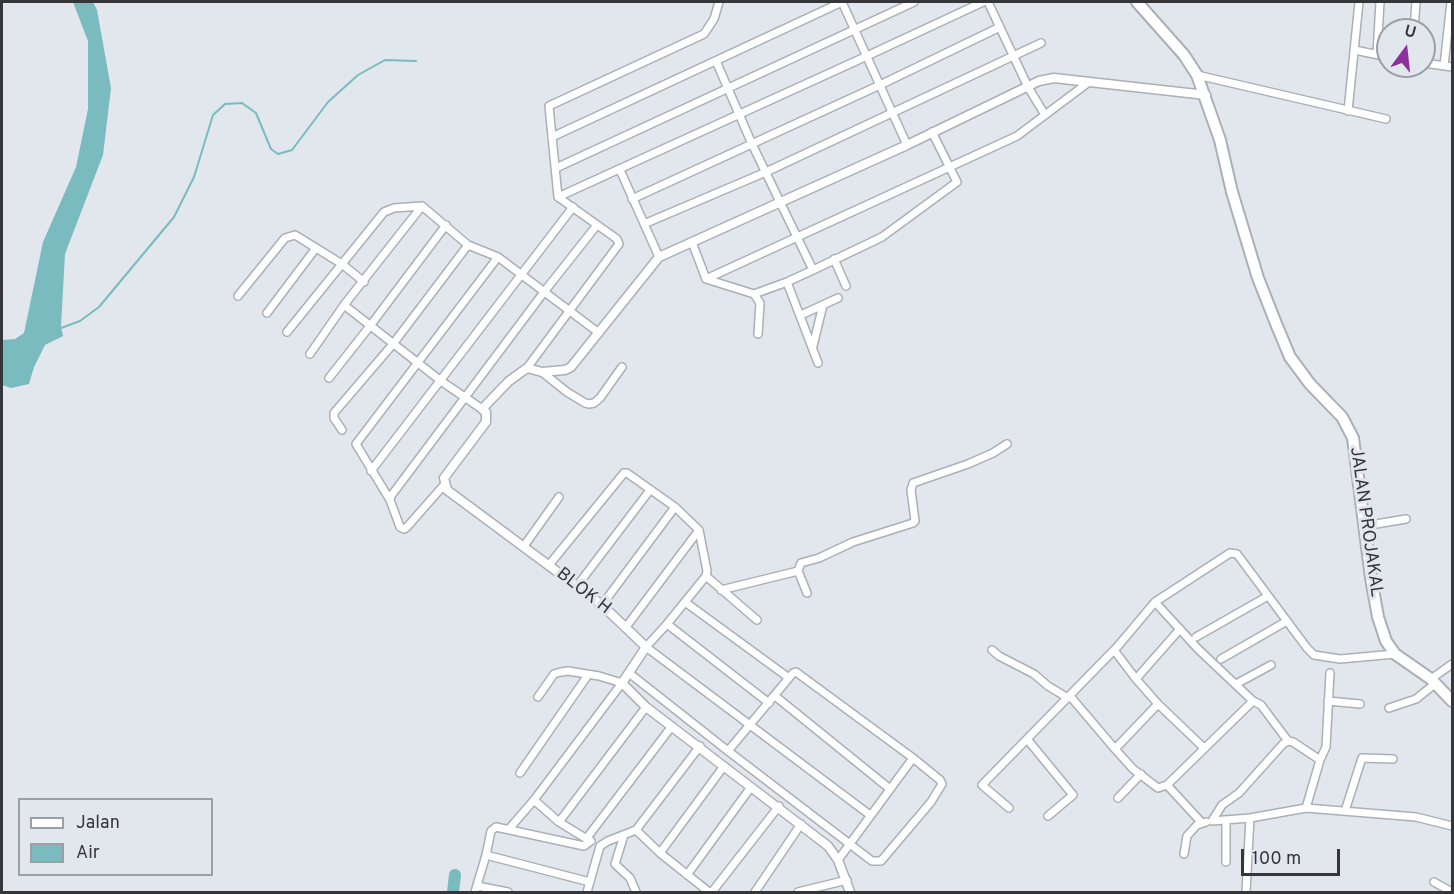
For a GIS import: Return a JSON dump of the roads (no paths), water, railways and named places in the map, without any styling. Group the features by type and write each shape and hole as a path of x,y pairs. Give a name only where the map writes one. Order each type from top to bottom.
{"main road":[{"name":"JALAN PROJAKAL","path":"1137,2 1184,55 1197,75 1206,95 1220,140 1232,192 1258,278 1290,357 1310,384 1342,417 1353,438 1378,617 1386,641 1395,654 1434,681 1452,701"}],"street":[{"path":"558,197 549,109 551,104 704,34 714,19 719,2"},
{"path":"552,137 842,2 907,145"},
{"path":"556,168 914,2"},
{"path":"558,197 983,2"},
{"path":"988,2 1028,87 1045,115"},
{"path":"1348,111 1359,2"},
{"path":"1379,18 1380,2"},
{"path":"1415,18 1416,2"},
{"path":"1444,66 1450,2"},
{"path":"632,199 1000,27"},
{"path":"644,224 766,171 1041,43"},
{"path":"1355,50 1376,54"},
{"path":"716,61 738,114 813,270"},
{"path":"1436,65 1452,67"},
{"path":"1197,75 1386,119"},
{"path":"527,368 542,372 565,370 571,367 659,257 907,145 1040,81 1054,78 1206,95"},
{"path":"706,279 1017,136 1089,82"},
{"path":"706,279 754,294 787,282 882,237 957,182 932,132"},
{"path":"620,170 659,257"},
{"path":"482,409 508,381 527,368 619,244 617,239 558,197"},
{"path":"310,354 344,305 422,206"},
{"path":"287,332 384,212 394,208 422,206 468,245 498,257 598,333"},
{"path":"371,471 573,207"},
{"path":"329,378 446,225"},
{"path":"390,500 544,292 597,225"},
{"path":"238,296 285,238 295,235 342,264 364,282"},
{"path":"692,242 706,279"},
{"path":"342,430 334,418 334,413 393,344 468,245"},
{"path":"267,313 316,248"},
{"path":"344,305 370,326 416,362 441,381 486,412 486,422 447,472 444,485 404,529 397,522 390,500 356,444 416,362 498,257"},
{"path":"834,259 846,286"},
{"path":"787,282 818,363"},
{"path":"754,294 760,303 758,334"},
{"path":"801,315 838,298"},
{"path":"813,346 823,305"},
{"path":"542,372 567,392 589,404 600,398 622,367"},
{"path":"807,593 798,572 801,563 819,558 853,542 914,523 911,490 913,483 968,464 1007,444"},
{"path":"509,829 534,800 622,683 646,647 706,576 707,564 699,530 675,507 627,473 621,474 549,565"},
{"name":"BLOK H","path":"444,485 447,490 602,605 646,647"},
{"path":"577,586 650,490"},
{"path":"524,546 559,497"},
{"path":"602,605 675,507"},
{"path":"1364,526 1406,519"},
{"path":"626,627 699,530"},
{"path":"1009,808 982,786 1114,650 1155,602 1214,561 1234,552 1314,655 1340,660 1395,654"},
{"path":"721,590 798,572"},
{"path":"706,576 757,620"},
{"path":"1196,638 1268,596"},
{"path":"685,602 789,678"},
{"path":"1155,602 1198,649 1253,701 1262,705 1288,741 1308,750 1320,760"},
{"path":"1221,659 1287,621"},
{"path":"667,624 769,703"},
{"path":"1136,679 1180,629"},
{"path":"646,647 870,815"},
{"path":"992,650 1069,697 1133,769 1158,788 1167,785 1253,701"},
{"path":"1114,650 1158,704 1204,748"},
{"path":"1236,684 1271,664"},
{"path":"1389,708 1416,699 1452,664"},
{"path":"538,698 554,674 568,671 613,679 622,683 646,707 828,846 838,860 850,892"},
{"path":"629,673 728,751 872,861 881,861 931,802 942,784 913,758 799,673 793,673 728,751"},
{"path":"1305,808 1326,747 1330,673"},
{"path":"520,773 588,675"},
{"path":"775,696 890,789"},
{"path":"1328,701 1360,704"},
{"path":"1115,749 1158,704"},
{"path":"559,822 646,707"},
{"path":"508,892 476,889 493,829 496,827 509,829 584,846 672,726"},
{"path":"1028,740 1073,795 1048,816"},
{"path":"1212,821 1222,805 1234,799 1288,741"},
{"path":"587,892 600,846 636,830 700,746"},
{"path":"838,860 913,758"},
{"path":"1345,811 1362,758 1393,759"},
{"path":"660,853 724,766"},
{"path":"1118,798 1141,774"},
{"path":"1167,785 1202,823"},
{"path":"687,875 751,787"},
{"path":"534,800 559,822 600,846"},
{"path":"636,830 660,853 711,892 778,806"},
{"path":"1184,854 1187,836 1202,823 1250,818 1305,808 1416,817 1452,826"},
{"path":"1246,892 1250,818"},
{"path":"1226,820 1226,862"},
{"path":"755,892 801,824"},
{"path":"624,835 615,864 630,878 636,892"},
{"path":"486,855 590,882"},
{"path":"798,892 847,880"},
{"path":"1434,882 1452,892"}],"water":[{"path":"73,2 93,2 97,10 111,88 103,155 65,254 61,326 63,336 45,345 34,367 29,384 11,388 2,385 2,340 15,339 24,333 43,242 76,167 88,109 88,41"}],"waterway":[{"path":"61,328 80,321 99,307 174,217 194,177 213,115 225,104 242,103 256,113 271,149 278,154 292,150 328,102 358,75 385,60 416,61"},
{"path":"453,892 455,875"}]}
